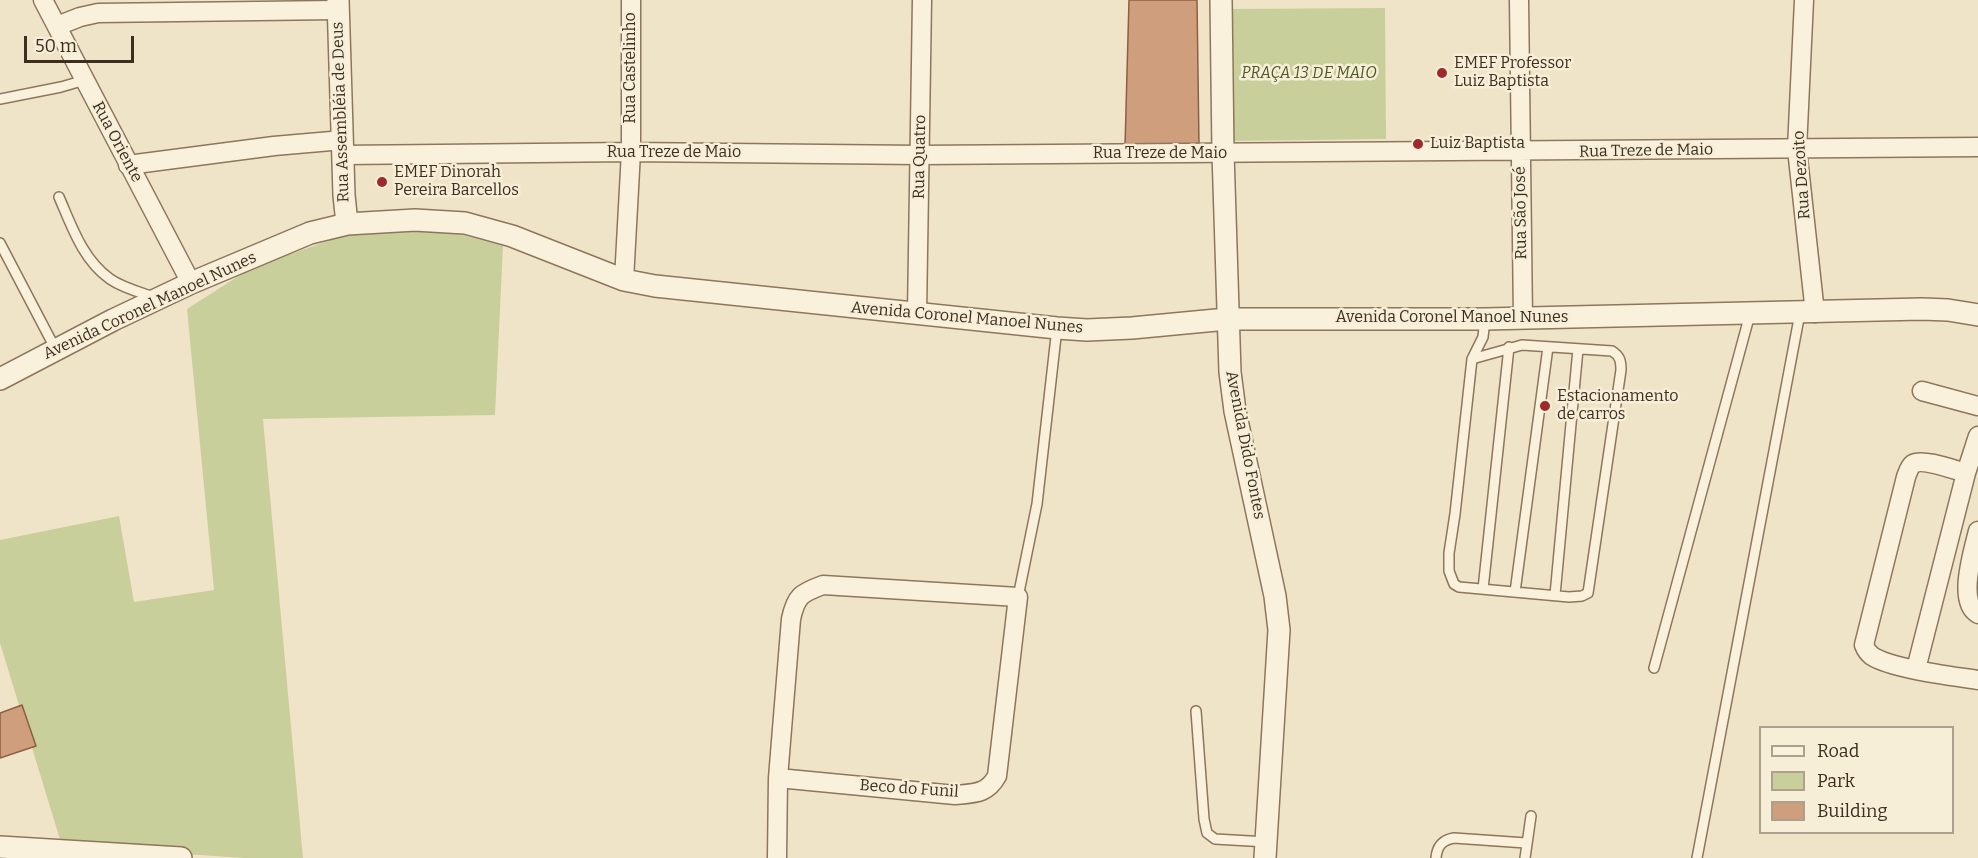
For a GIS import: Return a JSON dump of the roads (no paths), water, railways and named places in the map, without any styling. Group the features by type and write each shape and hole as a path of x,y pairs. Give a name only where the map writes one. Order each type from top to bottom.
{"street":[{"name":"Rua Oriente","path":"43,0 191,283"},
{"name":"Rua Castelinho","path":"624,280 631,152 631,0"},
{"name":"Rua Quatro","path":"917,314 922,0"},
{"name":"Avenida Dido Fontes","path":"1221,0 1222,153 1230,372 1235,411 1275,596 1279,630 1266,853"},
{"name":"Rua São José","path":"1519,0 1523,319"},
{"name":"Rua Dezoito","path":"1804,0 1797,149 1807,313"},
{"path":"57,26 98,13 338,5"},
{"name":"Rua Assembléia de Deus","path":"338,5 344,195 347,224"},
{"name":"Rua Treze de Maio","path":"128,165 274,146 920,155 1978,147"},
{"name":"Avenida Coronel Manoel Nunes","path":"0,379 159,298 310,233 347,224 415,220 465,223 512,236 624,280 655,286 1087,330 1227,319 1523,319 1922,309 1978,315"},
{"path":"1922,391 1978,406"},
{"path":"1916,669 1966,472 1978,436"},
{"path":"1966,472 1926,462 1916,462 1910,466 1864,645 1866,651 1882,661 1978,680"},
{"path":"1978,531 1967,598 1971,610 1978,614"},
{"path":"777,858 778,778 791,620 794,606 801,594 823,585 1018,597"},
{"name":"Beco do Funil","path":"778,778 955,795 978,792 991,787 998,776 1018,597"},
{"path":"0,847 182,858"}],"lane":[{"path":"0,99 62,87 85,80"},
{"path":"59,197 90,263 111,280 159,298"},
{"path":"0,243 56,350"},
{"path":"1697,858 1807,313"},
{"path":"1654,668 1750,314"},
{"path":"1472,359 1522,345 1612,351 1621,359 1590,586 1588,593 1582,596 1459,587 1454,584 1449,571 1449,553 1472,359 1483,337 1485,319"},
{"name":"Beco do Funil","path":"1018,597 1037,504 1057,328"},
{"path":"1483,589 1509,347"},
{"path":"1515,592 1548,347"},
{"path":"1555,595 1578,349"},
{"path":"1196,711 1207,833 1215,839 1266,853"},
{"path":"1525,858 1531,816"},
{"path":"1436,858 1439,846 1445,840 1454,838 1526,843"}],"place":[{"name":"EMEF Professor Luiz Baptista","path":"1442,73"},
{"name":"Luiz Baptista","path":"1418,144"},
{"name":"EMEF Dinorah Pereira Barcellos","path":"382,182"},
{"name":"Estacionamento de carros","path":"1545,406"}],"park label":[{"name":"PRAÇA 13 DE MAIO","path":"1309,74"}]}
